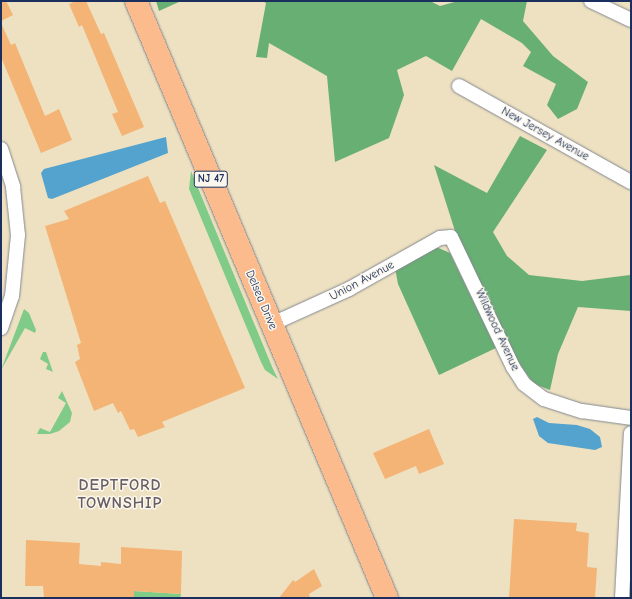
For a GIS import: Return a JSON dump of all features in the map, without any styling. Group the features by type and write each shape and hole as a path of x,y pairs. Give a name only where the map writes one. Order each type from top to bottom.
{"main road":[{"name":"Delsea Drive","path":"136,1 387,598"}],"street":[{"path":"592,1 631,20"},
{"name":"New Jersey Avenue","path":"459,86 631,182"},
{"path":"1,148 13,187 18,235 12,296 1,328"},
{"name":"Union Avenue","path":"272,324 349,289 440,238 451,237"},
{"name":"Wildwood Avenue","path":"451,237 513,367 524,384 544,399 582,411 631,418"},
{"path":"622,598 631,433"}],"green space":[{"path":"156,1 181,1 159,11"},
{"path":"262,1 430,1 440,6 458,1 527,1 523,21 553,56 588,82 577,109 558,119 547,105 556,84 523,66 531,52 522,43 481,19 452,71 426,56 397,70 404,95 389,138 335,162 327,76 269,43 267,58 256,57 266,3"},
{"path":"520,136 547,150 493,232 507,256 529,275 582,281 630,275 631,311 578,307 558,354 550,390 534,384 519,364 455,231 434,165 487,193"},
{"path":"191,171 278,379 265,370 261,362 189,189"},
{"path":"434,246 450,253 496,348 439,375 398,284 395,268"},
{"path":"24,309 29,313 36,330 35,333 25,328 1,370"},
{"path":"43,352 46,352 53,372 46,369 48,364 40,359"},
{"path":"62,391 72,413 70,422 59,431 50,434 37,434 40,428 50,432 66,403 58,398"},
{"path":"134,591 181,594 180,598 134,598"}],"water":[{"path":"166,137 168,153 52,199 48,198 41,173 44,169"},
{"path":"537,417 549,423 577,425 590,429 600,437 602,447 595,450 548,443 539,436 533,419"}],"building":[{"path":"1,1 6,1 13,15 1,21"},
{"path":"76,1 86,1 101,34 104,33 144,127 122,136 112,114 118,112 82,25 79,27 69,4"},
{"path":"1,23 11,45 15,43 45,116 59,109 72,140 41,153 1,57"},
{"path":"148,176 160,203 165,201 245,388 162,422 165,427 138,437 134,429 130,430 121,411 118,413 113,403 94,411 75,362 80,359 77,345 81,343 45,226 69,219 64,211"},
{"path":"429,429 444,464 419,474 416,466 385,479 373,453"},
{"path":"514,519 577,523 576,531 589,533 587,567 597,568 595,598 509,598"},
{"path":"26,540 80,543 79,564 101,566 101,562 121,564 121,547 182,551 181,594 134,591 134,598 44,598 43,586 25,586"},
{"path":"314,569 322,586 309,594 310,598 279,598 293,580 295,582"}],"district":[{"name":"DEPTFORD TOWNSHIP","path":"120,494"}]}
